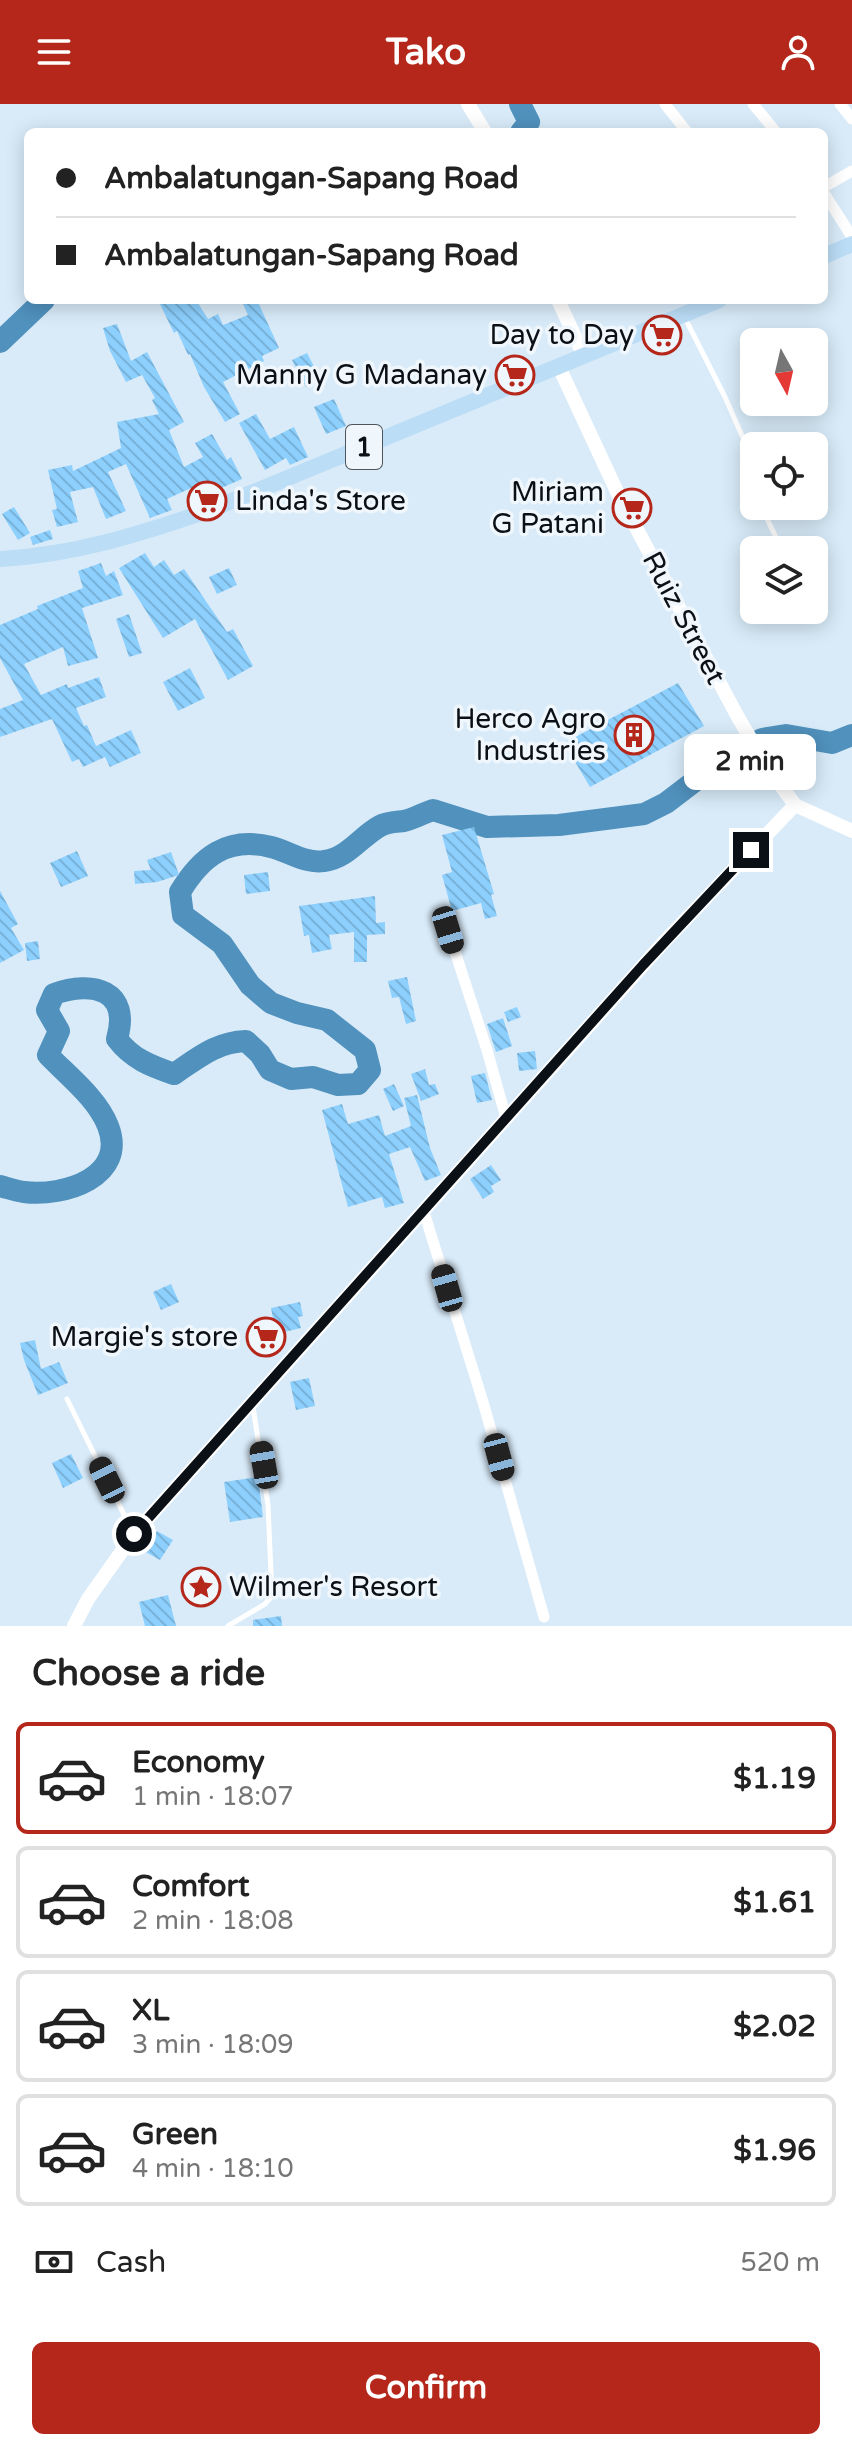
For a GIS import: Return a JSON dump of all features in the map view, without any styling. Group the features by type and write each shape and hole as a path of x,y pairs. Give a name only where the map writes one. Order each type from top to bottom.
{"main road":[{"path":"828,254 852,244"},
{"name":"1","path":"0,559 77,551 142,534 210,510 710,304"}],"street":[{"path":"468,104 482,128"},
{"path":"665,104 684,128"},
{"path":"753,104 773,128"},
{"path":"840,104 852,119"},
{"path":"828,187 852,171"},
{"path":"828,197 852,237"},
{"path":"560,304 584,356"},
{"name":"Ruiz Street","path":"559,367 619,496 768,768 795,805 852,831"},
{"path":"74,1626 88,1599 134,1534 664,942 795,805"},
{"path":"448,930 506,1118"},
{"path":"423,1209 483,1402 544,1617"}],"lane":[{"path":"684,315 740,432"},
{"path":"67,1399 134,1534"},
{"path":"228,1626 265,1604 272,1596 268,1505 252,1402"}],"building":[{"path":"160,304 199,304 208,319 218,314 223,325 248,315 243,304 259,304 279,348 262,356 264,361 223,382 240,414 225,422 177,331 174,333"},
{"path":"117,324 131,361 147,352 184,422 169,430 184,467 203,457 195,443 212,434 227,460 231,457 242,479 196,499 191,488 167,499 172,510 150,518 126,464 108,472 126,511 106,519 93,487 70,492 78,522 57,527 52,510 57,509 48,470 72,465 73,471 121,448 117,422 159,414 152,400 155,398 142,375 126,382 110,351 103,328"},
{"path":"307,353 321,380 306,387 292,360"},
{"path":"334,399 346,426 326,434 314,407"},
{"path":"256,414 270,439 294,427 308,457 290,465 286,458 265,470 239,423"},
{"path":"14,507 30,533 18,540 2,514"},
{"path":"50,530 53,539 33,545 30,537"},
{"path":"145,553 154,567 164,560 174,575 184,569 227,632 233,629 253,666 228,680 195,619 163,638 119,568"},
{"path":"101,563 106,576 114,571 123,595 82,608 98,658 68,666 63,647 24,664 41,695 67,684 68,688 99,677 106,697 76,708 96,746 131,730 141,753 110,767 105,757 83,767 79,759 72,762 52,719 0,737 0,709 23,700 0,658 0,625 83,588 78,571"},
{"path":"229,568 237,585 217,594 209,577"},
{"path":"129,614 142,653 129,657 116,619"},
{"path":"190,668 205,698 178,711 163,682"},
{"name":"Herco Agro Industries","path":"678,683 704,726 590,787 564,743"},
{"path":"474,827 494,894 491,895 497,916 485,919 481,903 452,911 442,875 452,872 442,835"},
{"path":"77,851 88,876 61,887 50,863"},
{"path":"171,852 179,875 157,882 135,884 134,871 151,870 147,860"},
{"path":"268,872 270,891 246,894 244,875"},
{"path":"0,891 18,924 11,928 24,950 0,963"},
{"path":"375,896 376,923 385,922 385,934 367,935 367,962 354,962 354,932 329,935 332,949 312,953 309,935 304,936 299,906"},
{"path":"38,941 40,959 27,961 25,943"},
{"path":"407,977 416,1021 406,1024 399,997 392,998 388,981"},
{"path":"517,1007 521,1017 508,1022 504,1012"},
{"path":"503,1018 512,1046 496,1052 487,1024"},
{"path":"535,1051 537,1069 519,1071 517,1053"},
{"path":"425,1069 429,1085 435,1084 439,1094 421,1101 411,1074"},
{"path":"485,1073 492,1100 477,1103 471,1076"},
{"path":"394,1084 404,1106 393,1111 383,1089"},
{"path":"417,1095 430,1148 441,1175 425,1181 410,1147 389,1154 404,1203 385,1208 382,1197 348,1207 322,1110 342,1104 348,1124 379,1115 385,1136 411,1126 404,1098"},
{"path":"491,1165 501,1180 491,1186 494,1192 483,1199 470,1179"},
{"path":"171,1284 179,1302 161,1310 153,1292"},
{"path":"300,1302 303,1316 298,1317 301,1328 276,1334 271,1308"},
{"path":"35,1340 41,1369 59,1362 68,1383 38,1395 20,1343"},
{"path":"309,1378 315,1406 296,1410 290,1382"},
{"path":"71,1454 83,1478 63,1488 52,1463"},
{"path":"258,1477 263,1517 230,1522 224,1482"},
{"path":"157,1531 173,1540 160,1560 144,1551"},
{"path":"168,1595 176,1626 145,1626 139,1602"},
{"path":"281,1616 282,1626 253,1626 253,1620"}],"waterway":[{"path":"520,104 529,122 524,128"},
{"path":"0,342 40,304"},
{"path":"0,1186 24,1192 57,1191 88,1180 101,1171 109,1159 112,1144 103,1116 48,1055 59,1031 47,1010 54,994 82,988 105,993 119,1009 117,1039 142,1061 174,1074 216,1048 246,1041 260,1054 270,1070 291,1079 313,1077 338,1085 358,1084 370,1070 365,1050 327,1020 271,1003 250,985 222,944 183,915 180,892 206,859 217,852 241,844 255,844 310,861 324,861 340,856 383,825 433,810 487,827 559,825 644,814 666,803 725,758 762,739 786,735 832,743 852,735"}],"place":[{"name":"Day to Day","path":"662,335"},
{"name":"Manny G Madanay","path":"515,375"},
{"name":"Linda's Store","path":"207,501"},
{"name":"Miriam G Patani","path":"632,508"},
{"name":"Herco Agro Industries","path":"634,735"},
{"name":"Margie's store","path":"266,1337"},
{"name":"Wilmer's Resort","path":"201,1587"}],"route":[{"path":"134,1534 643,965 751,850"}]}
